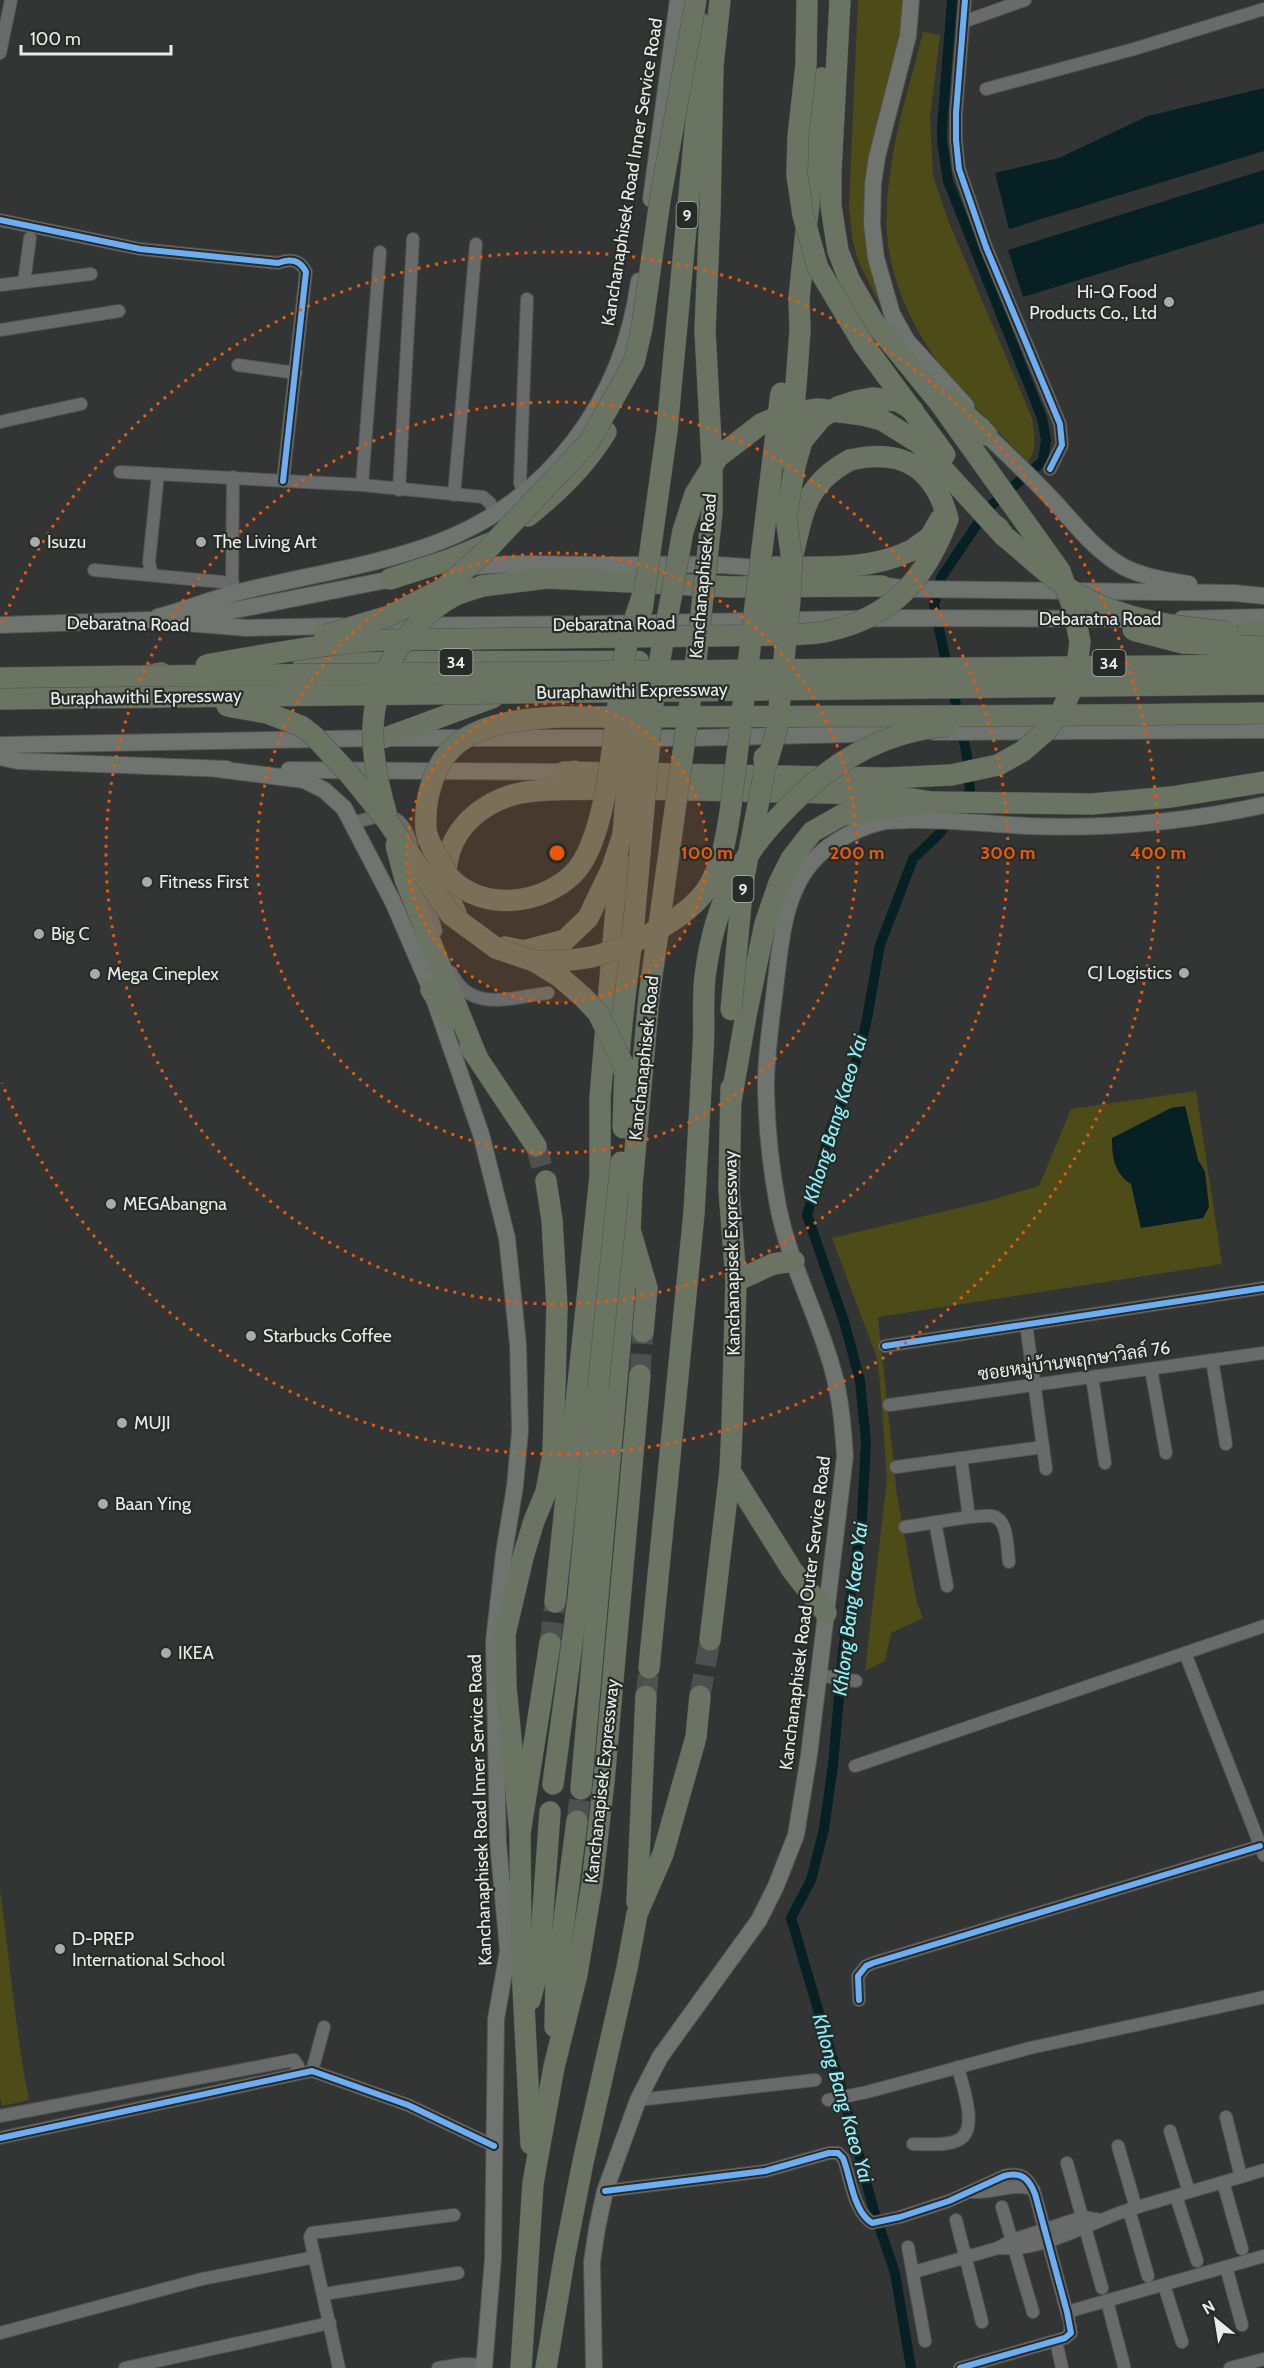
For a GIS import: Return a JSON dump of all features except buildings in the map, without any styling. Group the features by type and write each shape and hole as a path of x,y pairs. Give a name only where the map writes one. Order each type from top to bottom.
{"highway":[{"name":"Kanchanaphisek Road","path":"630,1230 649,997 697,652 712,512 712,462 705,331 713,66 720,0"},
{"path":"807,0 806,65 798,137 797,175 803,214 818,268 864,345 1005,536"},
{"name":"9","path":"765,769 764,722 788,389 826,46 827,0"},
{"path":"564,772 886,778 951,775 998,765 1023,751 1047,730 1062,710 1075,682 1080,642 1074,610 1060,571 939,402 873,321 849,279 837,251 831,171 840,0"},
{"path":"390,579 490,544 529,516 560,490 587,462 621,404 638,365 650,303 682,93 698,5"},
{"path":"146,686 264,654 389,616 444,588 486,551 589,442 634,362 642,328 660,200 698,5"},
{"name":"9","path":"615,1012 623,835 642,597 667,430 698,100 698,5"},
{"path":"873,321 971,422 987,435"},
{"path":"534,961 597,956 628,945 682,913 711,882 723,854 730,813 788,389"},
{"path":"751,567 846,567 875,564 896,558 912,550 930,537 950,506 954,474 949,452 940,433 923,415 898,401 872,398 838,407 820,418 802,441 786,517 792,560 790,599 777,729 765,769"},
{"path":"555,1602 600,1177 615,1098 615,1012 634,921 654,692 682,531 695,494 718,457 761,424 785,414 819,409 882,420 919,443 1005,536 1102,614 1121,625 1163,639 1204,646 1264,647"},
{"path":"264,654 330,644 382,640 778,635 827,632 863,620 892,603 910,586 927,566 938,545 948,519 944,504 935,484 917,468 887,456 869,456 850,460 832,470 818,483 810,496 792,560"},
{"path":"477,1058 405,879 379,788 374,760 372,730 383,674 408,634 426,615 453,596 482,586 547,578 712,587 882,586"},
{"path":"1080,596 1113,611 1167,625 1246,632"},
{"path":"642,597 626,652 621,687 617,711 615,723 607,782 603,806 592,843 574,872 548,891 521,901 495,900 473,893 450,878 426,831 428,798 433,777 444,757 461,741 488,728 520,720 558,717 606,717 617,717 653,717 665,717 1264,713"},
{"path":"1136,619 1195,662"},
{"name":"Debaratna Road","path":"0,669 413,662 1264,663"},
{"name":"Buraphawithi Expressway","path":"0,699 146,686 1264,663"},
{"name":"Buraphawithi Expressway","path":"0,678 146,686 1264,684"},
{"path":"146,686 267,713 301,726 329,751 382,814 451,915 496,948 534,961 560,977 598,1013 625,1068 621,1159 588,1500 578,1599 553,1784"},
{"name":"34","path":"0,704 1264,692"},
{"path":"384,738 493,698"},
{"path":"649,1668 694,1213 705,978 715,928 735,874 760,837 827,771 857,752 885,739 916,730 945,726 1264,722"},
{"name":"Kanchanapisek Expressway","path":"710,1640 730,1471 736,1281 729,1189 731,1010 743,882 765,769"},
{"path":"623,835 604,885 588,918 565,940 524,951 496,945 477,935 457,916 447,895 445,874 451,847 465,823 487,806 513,794 560,790 647,789 875,794 931,802 1092,804 1172,797 1264,782"},
{"path":"731,1101 765,924 779,883 791,859 812,832 843,815 931,802"},
{"path":"431,990 536,1146"},
{"path":"520,1833 517,1779 506,1687 505,1634 523,1557 546,1492 553,1455 557,1307 552,1220 546,1180"},
{"path":"630,1230 645,1274 647,1288 643,1332"},
{"path":"581,1789 630,1230"},
{"path":"736,1281 773,1264 794,1261"},
{"name":"Kanchanapisek Expressway","path":"532,2193 554,2067 577,1974 593,1873 606,1757 640,1375"},
{"path":"730,1471 792,1570 826,1613"},
{"name":"Kanchanapisek Expressway","path":"521,2368 532,2193 526,2015 521,1947 520,1833 550,1643"},
{"path":"546,2368 583,2163 637,1914 646,1696"},
{"path":"637,1914 663,1854 696,1737 700,1696"},
{"name":"Kanchanapisek Expressway","path":"526,2015 539,1966 550,1812"},
{"path":"554,2067 556,1982 577,1821"}],"main road":[{"name":"Kanchanaphisek Road Inner Service Road","path":"148,620 232,588 313,576 439,542 496,514 525,494 554,466 581,432 604,394 624,351 638,286 678,0"},
{"path":"911,0 906,45 877,157 873,184 872,224 876,258 892,314 907,341 976,418 987,435 1085,535 1124,567 1155,578 1264,596"},
{"path":"174,622 390,579 502,564 751,567 913,589 1234,592"},
{"name":"Debaratna Road","path":"0,625 148,620 247,628 898,618 1264,618"},
{"path":"0,745 384,738 692,738 939,732 1264,730"},
{"path":"0,757 18,761 217,769 564,772 692,738"},
{"name":"Kanchanaphisek Road Inner Service Road","path":"217,769 304,780 324,790 344,808 393,902 431,990 481,1134 507,1238 518,1344 519,1442 494,1641 498,1842 508,1951 496,2019 493,2258 484,2366"},
{"name":"Kanchanaphisek Road Outer Service Road","path":"594,2368 592,2262 605,2191 638,2100 660,2057 759,1920 776,1886 796,1835 809,1755 845,1456 841,1408 833,1371 794,1261 777,1198 769,1148 766,1090 783,923 797,885 806,869 824,850 849,834 882,821 919,820 1029,826 1182,821 1264,805"}],"street":[{"path":"0,53 11,0"},
{"path":"965,0 956,113 957,159 964,188 986,247 1060,424 1062,445 1050,469"},
{"path":"963,22 1025,0"},
{"path":"986,89 1134,49 1264,9"},
{"path":"0,220 140,249 278,263 287,260 298,261 306,272 283,481"},
{"path":"24,282 30,238"},
{"path":"399,490 414,238"},
{"path":"454,495 476,244"},
{"path":"362,485 380,252"},
{"path":"0,285 90,274"},
{"path":"525,494 520,483 527,298"},
{"path":"0,330 119,311"},
{"path":"238,365 296,373"},
{"path":"0,422 81,404"},
{"path":"120,472 362,485 483,497 490,503 496,514"},
{"path":"152,575 149,562 158,474"},
{"path":"94,570 152,575 232,588 233,477"},
{"path":"352,823 388,815 402,822 408,831 434,926 454,980 465,993 473,998 488,999 548,993"},
{"path":"885,1346 1264,1288"},
{"path":"1026,1324 1046,1468"},
{"name":"ซอยหมู่บ้านพฤกษาวิลล์ 76","path":"889,1405 1264,1353"},
{"path":"1212,1360 1226,1444"},
{"path":"1151,1369 1166,1453"},
{"path":"1092,1377 1105,1463"},
{"path":"896,1467 1043,1447"},
{"path":"961,1458 969,1517"},
{"path":"905,1527 969,1517 995,1516 1004,1527 1009,1562"},
{"path":"935,1522 947,1586"},
{"path":"855,1766 1264,1626"},
{"path":"859,2000 858,1976 866,1966 873,1963 1262,1850 1185,1653"},
{"path":"819,1675 856,1681"},
{"path":"830,2099 1030,2048 1264,1997"},
{"path":"312,2071 324,2028"},
{"path":"0,2116 294,2060 298,2067 296,2074"},
{"path":"913,2144 954,2142 964,2138 969,2129 970,2119 958,2067"},
{"path":"0,2138 312,2071 408,2105 494,2146"},
{"path":"638,2100 815,2080"},
{"path":"1226,2117 1241,2177"},
{"path":"1170,2131 1189,2192"},
{"path":"1118,2146 1148,2276"},
{"path":"605,2191 765,2171 829,2153 838,2153 843,2157 864,2218 872,2223 900,2217 972,2192 1013,2173 1029,2180 1034,2190 1069,2320 1069,2336 995,2364 960,2368"},
{"path":"1067,2163 1102,2288"},
{"path":"1013,2245 1043,2229 1100,2220 1264,2170"},
{"path":"1223,2182 1242,2249"},
{"path":"1176,2196 1197,2261"},
{"path":"1002,2207 1033,2312"},
{"path":"339,2368 310,2237 312,2233 454,2215"},
{"path":"957,2220 982,2322"},
{"path":"914,2272 998,2248 1047,2242 1084,2223"},
{"path":"908,2247 925,2341"},
{"path":"1069,2320 1107,2301 1264,2256"},
{"path":"0,2333 202,2280 315,2257"},
{"path":"1226,2267 1242,2325"},
{"path":"324,2294 458,2273"},
{"path":"1164,2285 1182,2342"},
{"path":"1107,2301 1124,2366"},
{"path":"125,2368 330,2323"},
{"path":"1056,2341 1062,2368"},
{"path":"1230,2368 1264,2359"},
{"path":"438,2368 463,2364 484,2366"}],"shaded area":[{"path":"858,0 914,0 883,153 877,244 886,311 881,307 858,260 852,238 849,206"},
{"path":"923,32 940,35 930,117 933,176 948,220 1032,418 1034,446 1028,462 959,389 939,363 906,306 895,276 887,233 888,191 898,129"},
{"path":"1196,1091 1222,1264 878,1317 897,1496 917,1603 923,1618 891,1633 885,1661 865,1671 887,1479 880,1382 877,1358 832,1238 988,1201 1039,1186 1071,1109","holes":["1185,1106 1198,1160 1205,1172 1141,1228 1131,1184"]},
{"path":"0,1890 16,2022 29,2100 2,2106 0,2097"}],"water":[{"path":"1264,88 1264,151 1009,229 995,173 1059,158 1148,116"},
{"path":"1264,170 1264,223 1023,297 1008,250"},
{"path":"1185,1106 1198,1160 1205,1172 1209,1207 1203,1218 1141,1228 1131,1184 1121,1175 1115,1164 1112,1138 1171,1108"}],"waterway":[{"name":"Khlong Bang Kaeo Yai","path":"948,671 934,605 941,578 988,508 1043,461 1046,440 1042,418 948,181 942,128 952,0"},
{"name":"Khlong Bang Kaeo Yai","path":"952,686 967,756 970,790 962,802"},
{"name":"Khlong Bang Kaeo Yai","path":"911,2368 895,2273 874,2211 840,2084 791,1918 811,1880 824,1829 833,1765 843,1652 862,1517 866,1441 860,1381 844,1321 807,1215 830,1131 853,1072 866,1024 880,945 913,859 939,834 951,817"}],"tunnel":[{"path":"536,1146 546,1181"},
{"path":"640,1375 643,1332"},
{"path":"550,1643 555,1602"},
{"path":"700,1696 710,1640"},
{"path":"646,1696 649,1668"},
{"path":"577,1821 581,1789"}],"cycle path":[{"path":"965,0 956,113 959,169 986,247 1060,424 1062,445 1050,469"},
{"path":"0,220 140,249 278,263 291,260 301,265 306,272 283,481"},
{"path":"885,1346 1264,1288"},
{"path":"859,2000 858,1976 866,1966 873,1963 1260,1846"},
{"path":"0,2138 312,2071 408,2105 494,2146"},
{"path":"605,2191 765,2171 829,2153 838,2153 843,2158 853,2194 861,2211 872,2223 900,2217 949,2201 1004,2176 1020,2176 1027,2180 1035,2194 1071,2333 1065,2338 960,2368"}],"place":[{"name":"Hi-Q Food Products Co., Ltd","path":"1169,302"},
{"name":"Isuzu","path":"35,542"},
{"name":"The Living Art","path":"201,542"},
{"name":"Fitness First","path":"147,882"},
{"name":"Big C","path":"39,934"},
{"name":"CJ Logistics","path":"1184,973"},
{"name":"Mega Cineplex","path":"95,974"},
{"name":"MEGAbangna","path":"111,1204"},
{"name":"Starbucks Coffee","path":"251,1336"},
{"name":"MUJI","path":"122,1423"},
{"name":"Baan Ying","path":"103,1504"},
{"name":"IKEA","path":"166,1653"},
{"name":"D-PREP International School","path":"60,1949"}]}
